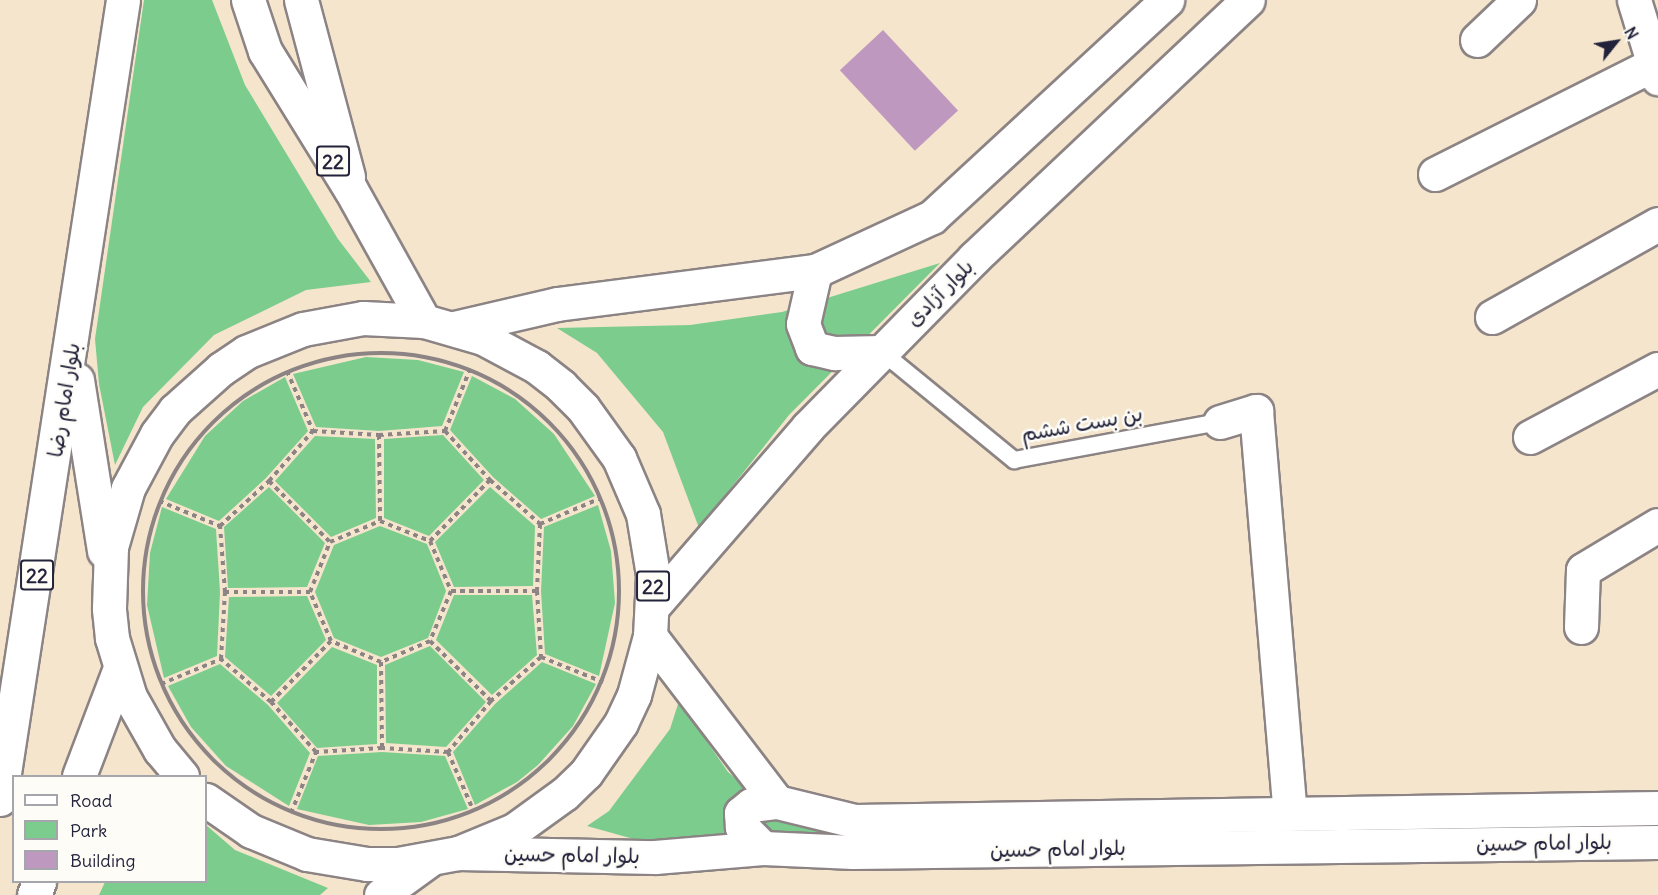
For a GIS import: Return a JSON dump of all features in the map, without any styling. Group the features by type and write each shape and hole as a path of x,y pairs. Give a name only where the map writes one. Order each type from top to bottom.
{"main road":[{"name":"بلوار امام رضا","path":"0,799 72,352 123,0"},
{"name":"22","path":"248,0 265,51 351,190 453,329"},
{"path":"301,0 351,190"},
{"path":"453,329 557,304 815,271 932,217 1167,0"},
{"name":"بلوار آزادی","path":"652,621 808,427 974,258 1248,0"},
{"path":"1478,40 1519,0"},
{"path":"1435,174 1656,71 1634,0"},
{"path":"1492,317 1658,224"},
{"path":"815,271 803,324 812,348 834,353 882,352"},
{"name":"22","path":"180,775 160,750 125,683 112,638 108,577 111,547 128,488 157,434 183,403 221,369 274,339 312,326 363,318 453,329 537,367 576,401 602,432 632,485 650,544 652,621 634,695 604,748 571,787 540,814 458,852 381,895"},
{"path":"72,352 108,577"},
{"path":"1530,437 1658,369"},
{"path":"1220,422 1256,411 1290,814"},
{"path":"1581,627 1582,570 1658,525"},
{"path":"652,621 777,802 751,806 741,813 742,827 763,848"},
{"path":"80,775 125,683"},
{"name":"22","path":"207,801 251,831 278,844 337,861 378,864 458,852"},
{"name":"بلوار امام حسین","path":"777,802 855,821 1658,808"},
{"name":"بلوار امام حسین","path":"458,852 655,857 763,848 852,852 1658,842"}],"lane":[{"name":"بن بست ششم","path":"882,352 1014,460 1220,422"}],"path":[{"path":"446,431 470,370 453,329"},
{"path":"274,339 313,431"},
{"path":"392,352 445,361 470,370 517,396 557,431 589,474 600,499 615,550 619,586 616,630 602,682 581,721 560,750 520,785 473,811 422,826 369,829 292,812 244,786 205,751 188,730 162,683 146,632 143,588 146,553 160,501 185,454 220,414 248,392 287,371 339,356 392,352"},
{"path":"313,431 379,435 446,431"},
{"path":"220,525 269,481 313,431"},
{"path":"446,431 490,480 540,524"},
{"path":"379,435 380,521"},
{"path":"430,541 490,480"},
{"path":"269,481 330,542"},
{"path":"540,524 632,485"},
{"path":"128,488 220,525"},
{"path":"380,521 430,541 451,591 430,641 381,662 331,641 310,592 330,542 380,521"},
{"path":"540,524 537,591 541,657"},
{"path":"220,525 225,592 221,659"},
{"path":"451,591 537,591"},
{"path":"225,592 310,592"},
{"path":"271,702 331,641"},
{"path":"430,641 491,701"},
{"path":"541,657 634,695"},
{"path":"448,752 491,701 541,657"},
{"path":"125,683 162,683 221,659"},
{"path":"221,659 271,702 316,752"},
{"path":"381,662 382,748"},
{"path":"316,752 382,748 448,752"},
{"path":"278,844 316,752"},
{"path":"448,752 473,811 458,852"}],"green space":[{"path":"144,0 212,0 245,85 338,239 371,282 306,290 214,335 143,407 115,465 99,384 95,339"},
{"path":"940,263 789,415 699,528 663,432 597,353 557,328 690,325 782,312"},
{"path":"366,357 418,360 464,372 442,426 379,431 316,427 293,374"},
{"path":"472,376 515,399 554,434 595,496 541,519 493,477 450,430"},
{"path":"285,377 308,431 266,478 219,521 166,499 205,436 243,401"},
{"path":"443,435 484,480 429,536 384,518 384,439"},
{"path":"315,436 375,439 376,518 331,537 275,481"},
{"path":"269,487 325,543 307,587 228,588 224,527"},
{"path":"490,487 535,526 533,586 454,587 435,542"},
{"path":"598,505 611,551 615,603 599,676 545,654 541,591 544,527"},
{"path":"162,507 216,529 220,592 217,656 164,678 147,605 150,553"},
{"path":"380,526 427,544 446,591 428,638 381,657 334,638 315,592 334,545"},
{"path":"454,595 532,595 537,655 492,695 436,640"},
{"path":"307,596 326,640 271,696 225,657 229,597"},
{"path":"430,646 486,702 446,747 386,743 385,665"},
{"path":"332,647 377,665 377,744 317,748 277,703"},
{"path":"542,662 596,684 573,726 538,765 517,782 475,805 453,752 495,704"},
{"path":"220,664 268,705 310,753 289,806 226,766 191,727 168,686"},
{"path":"679,701 728,772 772,810 846,830 837,837 655,845 587,826 609,811 670,729"},
{"path":"382,752 445,756 468,809 421,822 369,825 297,809 318,756"},
{"path":"207,826 235,850 328,888 320,895 99,895 105,883 207,883"}],"building":[{"path":"883,30 958,110 915,151 840,70"}]}
